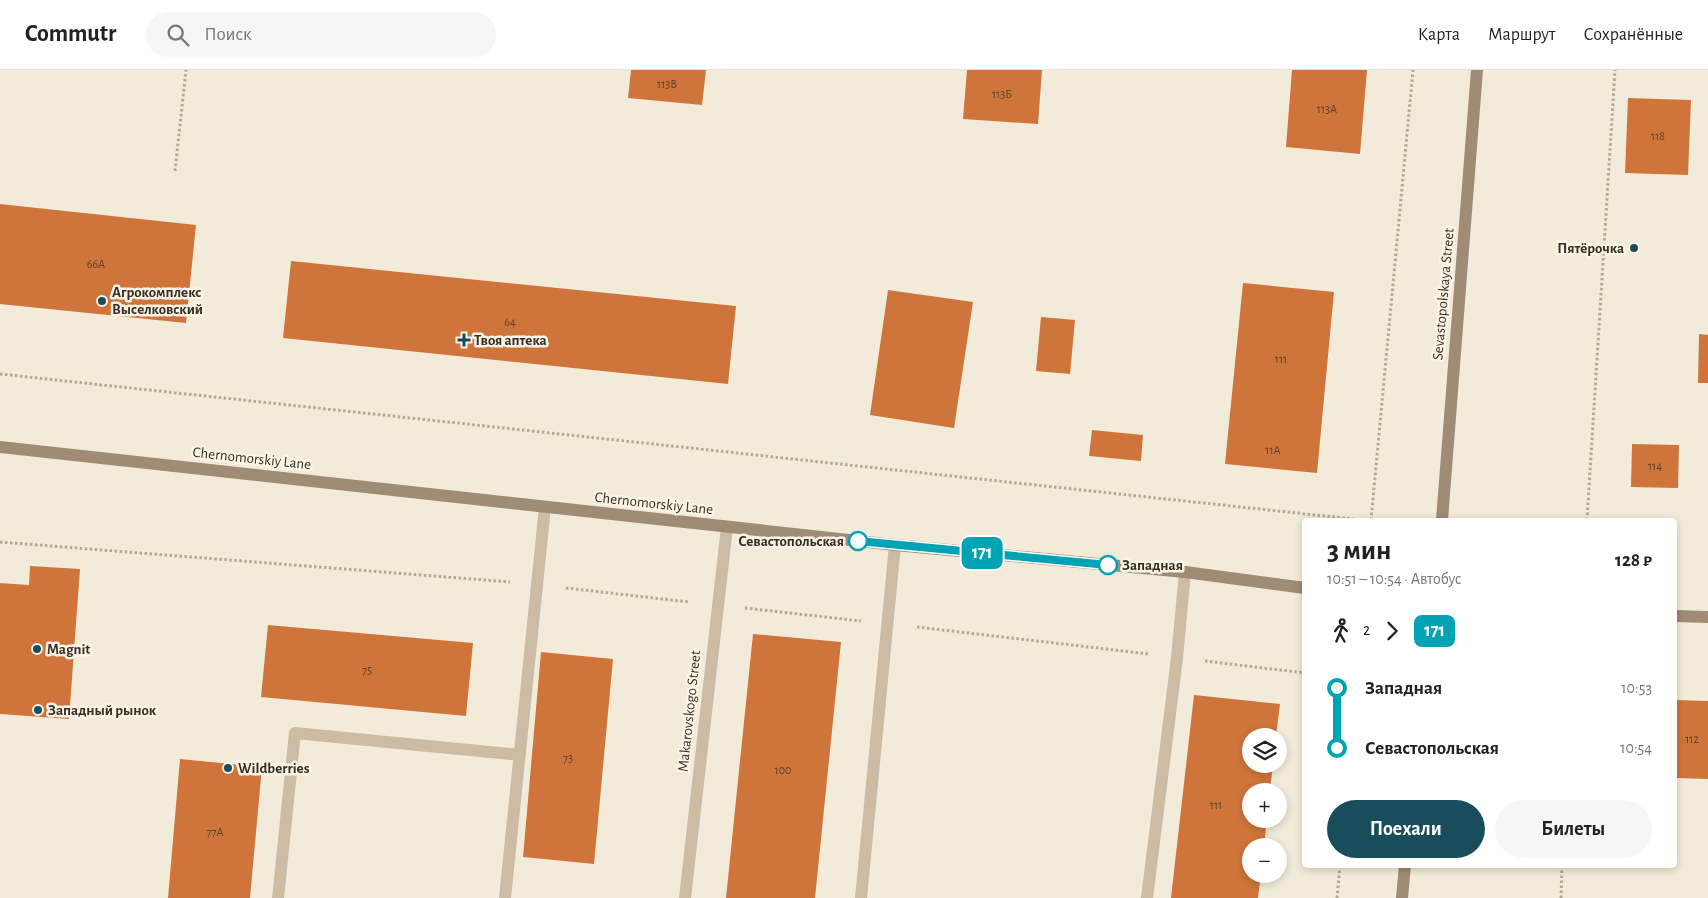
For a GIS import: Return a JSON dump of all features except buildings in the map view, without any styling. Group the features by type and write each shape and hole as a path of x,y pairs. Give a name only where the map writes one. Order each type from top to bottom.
{"street":[{"name":"Sevastopolskaya Street","path":"1442,518 1477,70"},
{"name":"Chernomorskiy Lane","path":"0,447 895,545 1185,572 1302,588"},
{"path":"505,898 545,507"},
{"name":"Makarovskogo Street","path":"685,898 727,527"},
{"path":"860,898 895,545"},
{"path":"1147,898 1185,572"},
{"path":"1677,616 1708,617"},
{"path":"278,898 295,733 520,755"},
{"path":"1402,898 1405,868"}],"path":[{"path":"175,171 186,70"},
{"path":"1371,518 1413,70"},
{"path":"1587,518 1615,70"},
{"path":"0,374 1343,518"},
{"path":"0,542 537,584 1302,673"},
{"path":"1337,898 1340,868"},
{"path":"1561,898 1562,868"}],"bus line":[{"name":"171","path":"858,541 1108,565"}],"place":[{"name":"Пятёрочка","path":"1634,248"},
{"name":"Агрокомплекс Выселковский","path":"102,301"},
{"name":"Твоя аптека","path":"464,340"},
{"name":"Севастопольская","path":"858,541"},
{"name":"Западная","path":"1108,565"},
{"name":"Magnit","path":"37,649"},
{"name":"Западный рынок","path":"38,710"},
{"name":"Wildberries","path":"228,768"}]}
